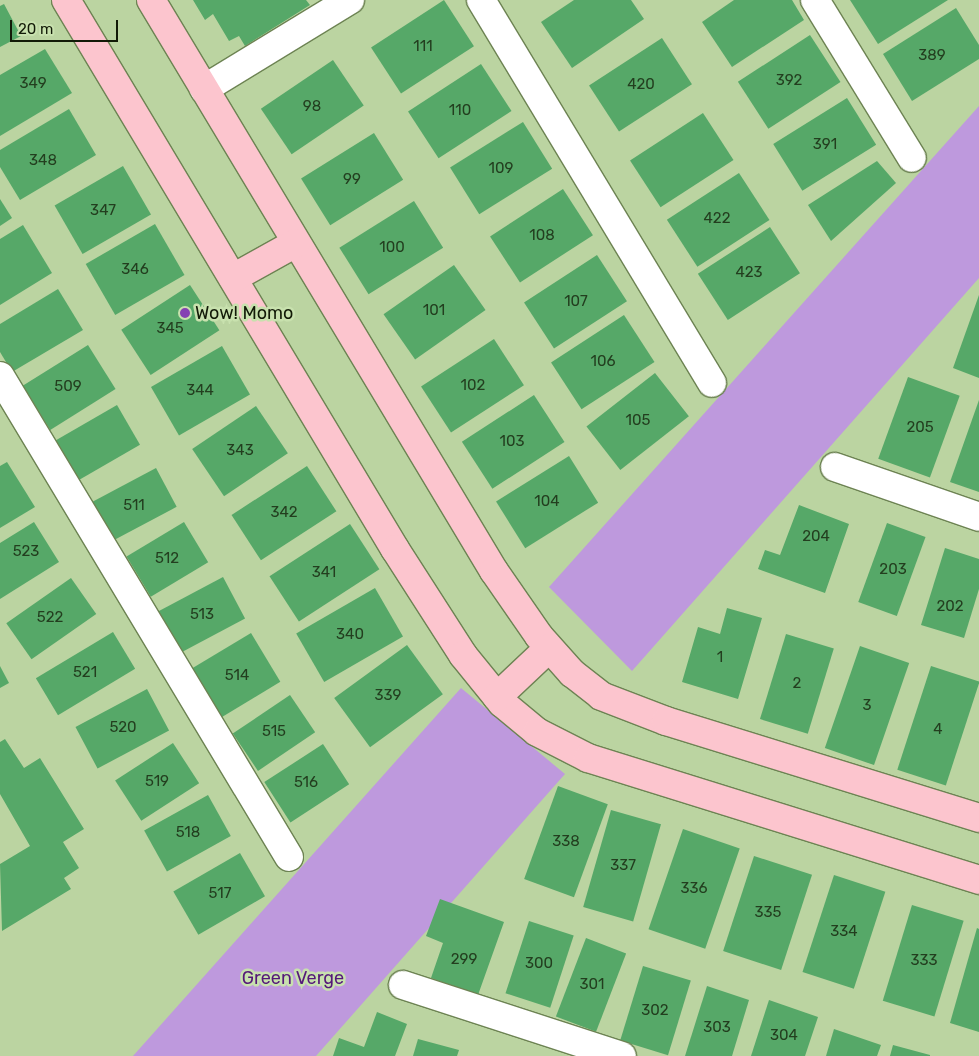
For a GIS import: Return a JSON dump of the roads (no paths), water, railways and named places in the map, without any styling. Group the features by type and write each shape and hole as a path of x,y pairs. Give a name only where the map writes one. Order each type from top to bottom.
{"main road":[{"path":"66,0 433,610 496,698 537,732 588,758 979,880"},
{"path":"151,0 494,571 549,648 601,696 979,818"},
{"path":"233,278 296,243"},
{"path":"496,698 549,648"}],"street":[{"path":"204,89 350,0"},
{"path":"481,0 712,383"},
{"path":"815,0 912,158"},
{"path":"0,376 289,857"},
{"path":"835,467 979,517"},
{"path":"404,985 622,1056"}],"place":[{"name":"Wow! Momo","path":"185,313"}],"park label":[{"name":"Green Verge","path":"293,978"}]}
